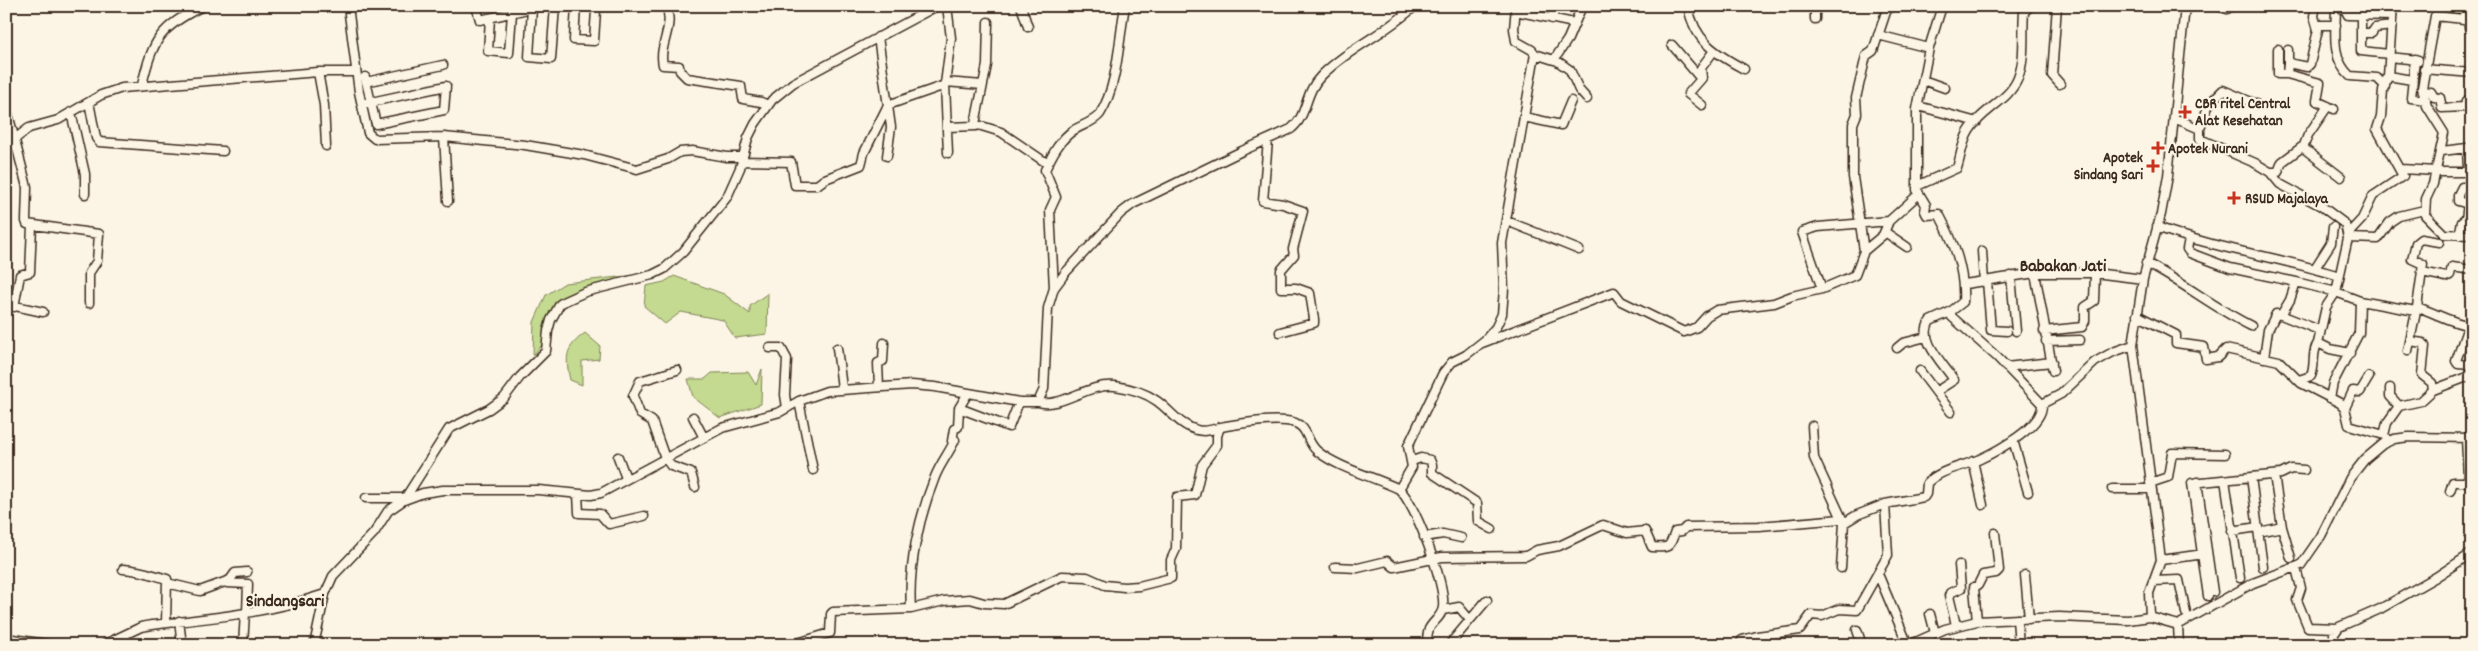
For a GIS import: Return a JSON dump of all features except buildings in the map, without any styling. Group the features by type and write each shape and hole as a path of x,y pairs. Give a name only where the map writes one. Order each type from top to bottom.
{"street":[{"path":"348,6 355,72 368,133 375,139 444,137 584,154 637,169 668,159 680,152 692,151 743,159 791,162 794,185 818,185 824,179 861,165 864,153 888,105 945,84 983,85"},
{"path":"476,6 480,20 508,11 541,6"},
{"path":"532,8 529,57 551,59 554,6"},
{"path":"577,6 574,40 594,41 596,10"},
{"path":"666,6 670,19 663,55 663,65 679,66 680,71 687,78 694,80 741,86 743,99 761,102 768,106"},
{"path":"405,499 449,429 489,409 504,398 520,377 546,351 548,331 560,304 571,297 627,283 664,269 683,252 727,198 743,159 748,138 768,106 792,83 937,6"},
{"path":"947,6 950,41 945,84 948,153"},
{"path":"1021,6 1028,27"},
{"path":"1038,402 1044,389 1047,314 1054,288 1050,210 1056,196 1045,173 1048,164 1066,136 1095,119 1100,113 1115,72 1125,6"},
{"path":"1054,288 1066,272 1121,213 1133,204 1242,151 1288,132 1298,123 1310,89 1321,76 1345,54 1415,6"},
{"path":"1552,19 1555,6"},
{"path":"1556,60 1582,6"},
{"path":"1688,6 1690,16 1702,39 1713,52 1744,69"},
{"path":"1709,6 1726,6"},
{"path":"1814,19 1815,6"},
{"path":"1482,343 1495,340 1540,320 1613,292 1617,294 1621,302 1684,332 1697,327 1707,316 1717,310 1774,302 1822,289 1852,277 1859,267 1864,251 1858,224 1852,167 1853,124 1857,114 1856,98 1866,56 1873,51 1888,6"},
{"path":"1937,391 1954,380 1926,336 1930,321 1950,312 1963,302 1965,284 1949,232 1939,214 1927,216 1925,211 1926,205 1918,190 1918,106 1929,48 1942,6"},
{"path":"1864,251 1885,232 1889,221 1918,190 1957,168 1967,136 1988,109 2011,91 2018,79 2023,53 2024,12 2030,6"},
{"path":"2057,6 2052,75 2060,84"},
{"path":"2150,617 2149,593 2161,560 2133,345 2142,280 2157,227 2168,176 2186,6"},
{"path":"2218,6 2228,9 2232,6"},
{"path":"2288,63 2309,66 2318,25 2314,16 2316,6"},
{"path":"2348,236 2362,219 2373,196 2402,176 2400,169 2377,130 2381,117 2384,86 2388,76 2393,6"},
{"path":"2464,19 2465,6"},
{"path":"142,85 147,64 162,31 200,7"},
{"path":"2384,86 2377,78 2353,77 2346,72 2336,53 2336,7 2345,9 2348,15 2392,16"},
{"path":"1574,23 1515,9 1515,39 1535,54 1556,60 1570,70 1579,90 1587,99"},
{"path":"490,18 488,51 510,52 508,11"},
{"path":"2361,16 2362,52 2426,60"},
{"path":"2469,27 2469,21 2464,19 2435,16 2424,69 2422,91 2427,104 2443,130 2442,151 2424,210 2427,219 2441,232 2471,235 2472,230"},
{"path":"976,126 974,122 988,60 988,22"},
{"path":"2318,25 2336,25"},
{"path":"2361,33 2372,33 2375,28 2392,26"},
{"path":"1878,35 1929,48"},
{"path":"878,38 891,127 887,156"},
{"path":"1672,45 1700,79"},
{"path":"2278,49 2278,74 2287,74 2320,83 2317,100 2331,107 2308,135 2303,148"},
{"path":"2287,74 2288,50"},
{"path":"1702,104 1688,96 1700,79 1701,68 1713,52"},
{"path":"1399,489 1410,472 1412,461 1408,446 1443,373 1452,362 1466,355 1482,343 1496,327 1502,314 1504,259 1502,245 1535,54"},
{"path":"2415,59 2411,98 2442,108 2465,106 2466,101 2472,100"},
{"path":"362,104 371,102 446,86 444,110 376,124 371,102 366,79 443,66"},
{"path":"2424,69 2472,73"},
{"path":"6,140 16,139 29,128 58,120 89,102 122,88 318,72 355,72"},
{"path":"318,72 326,121 326,146"},
{"path":"2388,76 2412,80"},
{"path":"1923,80 1944,88"},
{"path":"2256,104 2223,90 2209,104 2200,129 2200,139 2255,162 2270,172 2280,184 2340,219 2347,228 2348,236 2336,292 2326,307 2319,330 2318,343 2314,350 2315,368 2311,376 2299,380"},
{"path":"2422,91 2431,92 2434,97 2440,98 2442,108"},
{"path":"1524,117 1561,125 1571,101"},
{"path":"89,102 96,138 99,142 223,151"},
{"path":"6,106 16,139 27,190 26,221 32,226 99,233 97,258 89,273 89,303"},
{"path":"1918,106 1977,122"},
{"path":"71,112 85,174 85,194"},
{"path":"2174,118 2200,129"},
{"path":"947,127 976,126 1001,132 1048,164"},
{"path":"444,137 448,201"},
{"path":"1268,140 1263,201 1283,204 1303,211 1293,249 1294,255 1281,270 1281,287 1297,288 1311,294 1314,320 1314,323 1280,332"},
{"path":"2270,172 2278,172 2282,162 2299,148 2303,148"},
{"path":"2303,148 2341,177"},
{"path":"2400,169 2436,172 2468,170 2469,148 2442,151"},
{"path":"2459,235 2462,221 2466,219 2468,204 2458,201 2458,195 2462,187 2468,187 2469,180 2472,180"},
{"path":"2348,236 2378,239 2390,222 2399,216 2424,210"},
{"path":"1506,221 1579,250"},
{"path":"1822,289 1802,232 1823,226 1889,221"},
{"path":"32,226 30,272 20,275 10,306 43,312"},
{"path":"2315,268 2331,243 2333,226"},
{"path":"2157,227 2189,239 2315,268 2339,276"},
{"path":"1885,232 1907,247"},
{"path":"2189,239 2187,249 2190,253 2230,268 2336,292 2360,301 2434,312 2448,321 2470,326"},
{"path":"2408,351 2423,263 2412,258 2418,240 2440,242"},
{"path":"1982,252 1991,330 2007,331"},
{"path":"2146,263 2177,279 2225,313 2251,326"},
{"path":"2422,272 2446,277 2450,275 2452,267 2472,270"},
{"path":"1965,284 2035,274 2095,273 2142,280"},
{"path":"2044,330 2082,327 2085,321 2085,307 2094,301 2095,273"},
{"path":"2035,274 2053,371"},
{"path":"2011,276 2016,331"},
{"path":"2281,315 2290,300 2296,282"},
{"path":"2330,398 2333,383 2359,333 2360,301"},
{"path":"1950,312 1952,317 1997,356 2042,404"},
{"path":"2264,358 2268,330 2276,314 2319,330"},
{"path":"2137,315 2176,336 2176,343 2204,347 2206,359 2221,356 2226,349 2279,361 2304,385 2345,408"},
{"path":"2472,315 2470,326 2456,361 2458,364 2472,365"},
{"path":"1897,348 1904,343 1926,336"},
{"path":"2046,341 2080,340"},
{"path":"2410,341 2423,343 2425,346 2422,375 2432,383 2434,390"},
{"path":"879,388 878,363 883,361 884,343"},
{"path":"2318,343 2330,349 2350,353"},
{"path":"1335,567 1358,568 1387,561 1394,567 1443,556 1528,556 1537,550 1559,546 1603,525 1627,532 1645,531 1652,547 1667,548 1671,545 1675,532 1682,531 1686,527 1759,526 1842,521 1885,504 1924,496 1927,483 1935,477 1973,461 2013,440 2038,419 2042,404 2060,394 2095,362 2113,352 2133,345"},
{"path":"770,348 781,348 787,357 785,395 788,408"},
{"path":"838,348 842,388"},
{"path":"2006,367 2052,362"},
{"path":"677,370 640,381 633,396 640,414 652,421 665,458 670,466 692,474 695,486"},
{"path":"1920,371 1951,412"},
{"path":"1878,574 1909,645 1956,625 1977,621 2029,618 2128,620 2150,617 2178,625 2245,586 2296,568 2304,563 2353,474 2386,438 2387,423 2399,406 2421,400 2434,390 2472,375"},
{"path":"2369,377 2360,392 2353,391 2345,408 2350,426 2386,438 2469,438 2468,478 2466,482 2453,482 2450,491"},
{"path":"314,645 325,594 334,576 374,533 388,511 395,504 405,499 443,490 538,490 578,494 601,493 722,428 788,408 799,401 827,391 842,388 879,388 912,385 1019,402 1056,402 1094,387 1114,386 1131,389 1153,398 1186,426 1202,432 1251,422 1287,421 1299,424 1306,432 1312,446 1318,452 1339,464 1399,489 1407,497 1434,559 1443,590 1443,610 1430,629 1427,645"},
{"path":"2390,388 2390,396 2399,406"},
{"path":"911,609 911,576 918,540 936,476 955,440 952,441 954,429 958,427 958,408 968,393"},
{"path":"799,401 813,470"},
{"path":"958,408 1010,426 1019,402"},
{"path":"693,417 704,438"},
{"path":"1812,426 1814,458 1842,521 1841,568"},
{"path":"791,645 830,633 830,614 833,612 911,609 944,601 970,600 1004,604 1062,576 1092,578 1105,585 1124,587 1139,586 1171,578 1171,560 1176,549 1177,497 1195,495 1202,465 1217,445 1217,436 1220,428"},
{"path":"2013,440 2028,492"},
{"path":"2112,489 2150,486 2166,478 2169,475 2170,456 2172,453 2226,454"},
{"path":"618,456 626,478"},
{"path":"1412,461 1421,458 1430,460 1432,473 1477,502 1478,521 1492,529"},
{"path":"1973,461 1983,504"},
{"path":"2210,594 2196,482 2274,475 2291,469 2304,470"},
{"path":"2274,475 2282,527 2291,558"},
{"path":"2252,477 2264,567"},
{"path":"2225,480 2240,578"},
{"path":"578,494 580,514 600,514 609,524 644,516"},
{"path":"366,498 405,499"},
{"path":"1740,645 1742,640 1752,637 1800,630 1811,615 1822,616 1839,609 1857,610 1885,563 1889,549 1885,504"},
{"path":"2232,531 2282,527"},
{"path":"1977,621 1974,587 1978,585 1983,575 1996,573 1999,570 1995,533"},
{"path":"1424,537 1443,534 1461,538"},
{"path":"2296,568 2301,585 2300,606 2309,628 2337,628 2380,609 2425,584 2472,553"},
{"path":"2161,560 2204,554"},
{"path":"1956,625 1949,594 1961,588 1959,565"},
{"path":"123,569 145,570 151,575 166,578 166,623"},
{"path":"223,583 224,580 231,580 235,573 247,572"},
{"path":"1078,576 1086,581"},
{"path":"2025,576 2029,618"},
{"path":"2153,581 2179,580 2186,613"},
{"path":"167,583 200,590 223,583 248,584 243,645"},
{"path":"103,645 141,627 246,613 300,602 325,594"},
{"path":"1449,645 1487,600"},
{"path":"1443,610 1459,607 1470,620"},
{"path":"1930,614 1935,633"},
{"path":"2017,619 2019,645"},
{"path":"179,621 182,645"},
{"path":"2178,625 2179,645"},
{"path":"2334,645 2334,636 2337,628"},
{"path":"1857,630 1862,645"},
{"path":"126,635 127,645"},
{"path":"6,638 53,645"}],"green space":[{"path":"644,274 571,299 557,316 550,336 533,355 534,322 546,295 565,283"},
{"path":"674,276 724,294 750,314 750,306 768,293 767,334 735,338 723,320 681,312 665,324 644,306 646,286 664,282"},
{"path":"585,333 600,346 599,359 582,361 582,385 570,380 567,359 570,348"},
{"path":"762,369 761,404 720,418 693,397 688,379 705,379 712,373 748,372 756,385"}],"place":[{"name":"CBR ritel Central Alat Kesehatan","path":"2185,112"},
{"name":"Apotek Nurani","path":"2158,148"},
{"name":"Apotek Sindang Sari","path":"2153,166"},
{"name":"RSUD Majalaya","path":"2234,198"}],"district":[{"name":"Babakan Jati","path":"2063,265"},
{"name":"Sindangsari","path":"285,600"}]}
